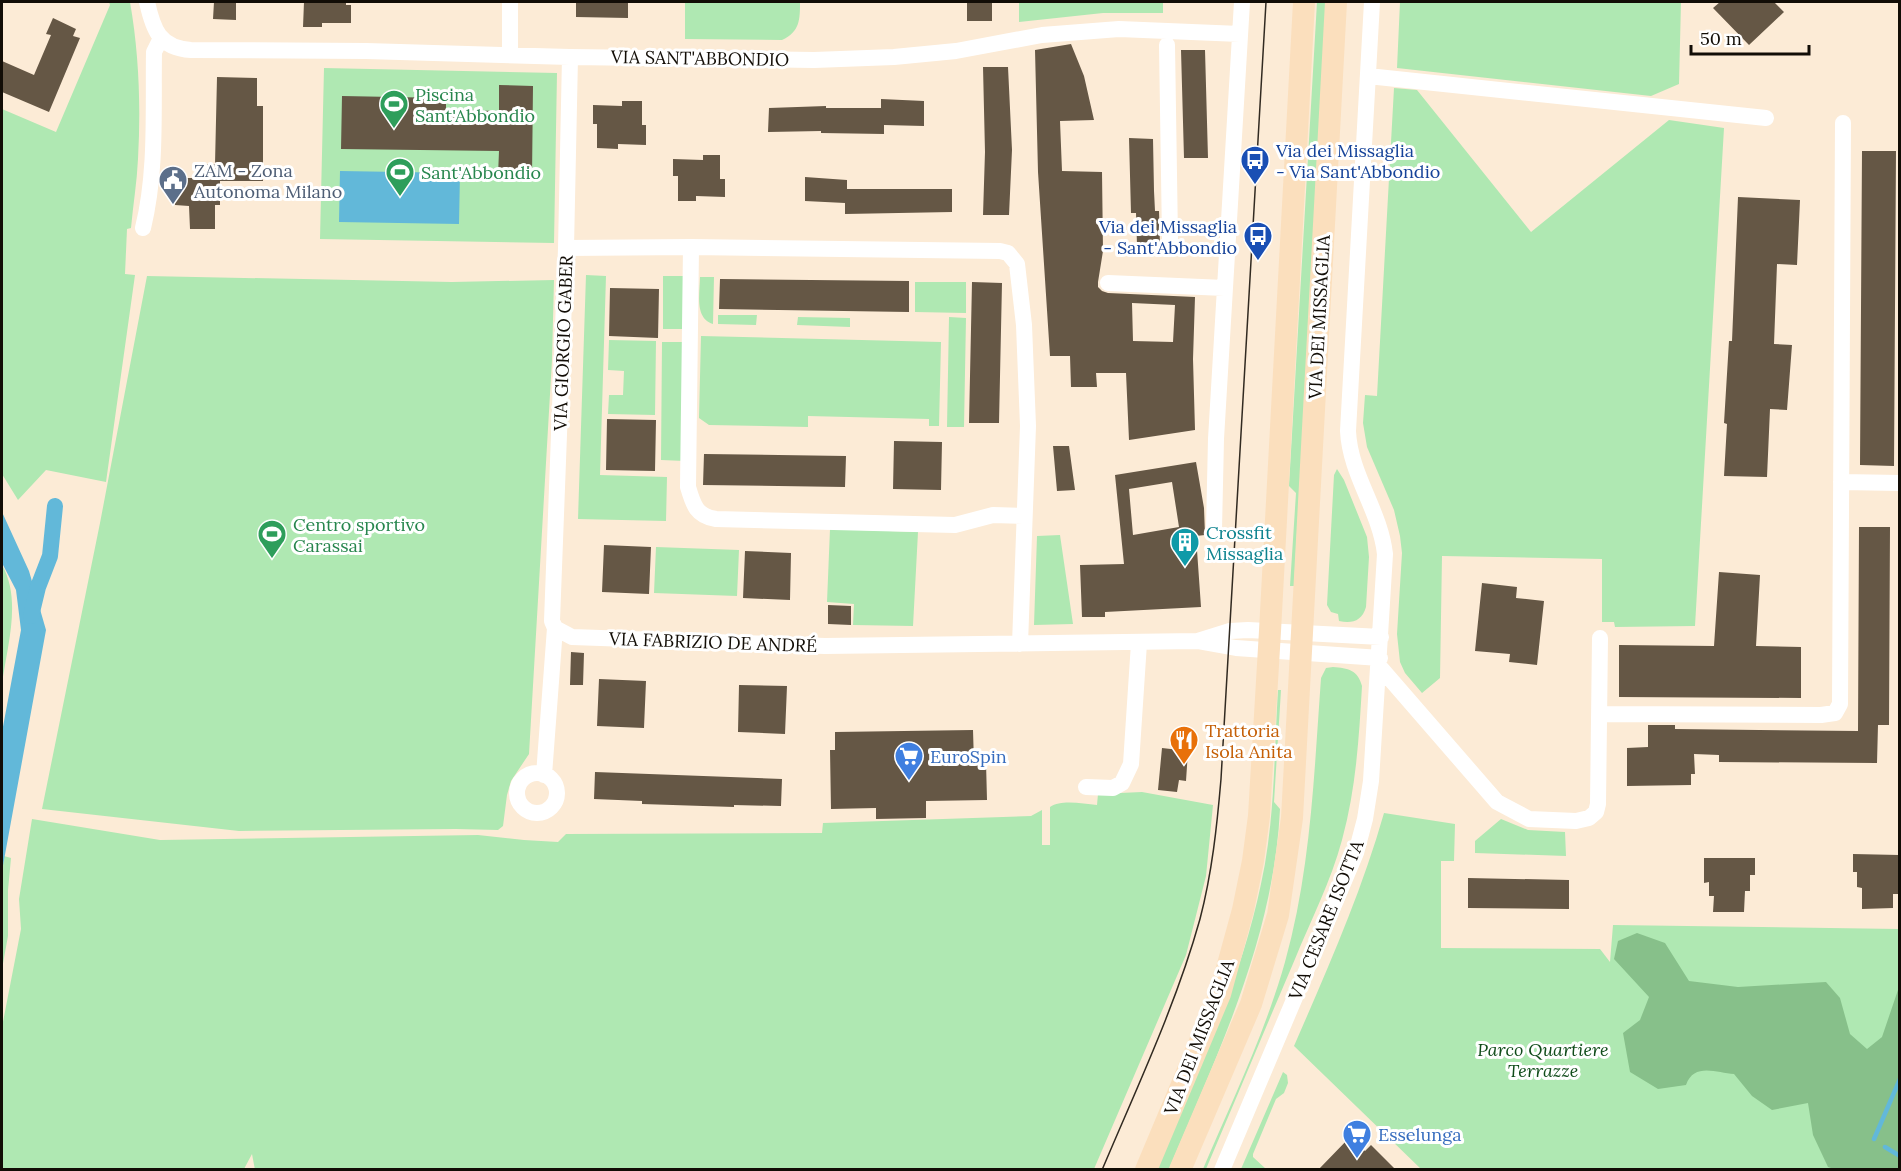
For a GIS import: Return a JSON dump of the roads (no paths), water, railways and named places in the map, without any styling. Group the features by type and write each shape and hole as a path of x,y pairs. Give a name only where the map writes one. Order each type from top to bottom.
{"main road":[{"name":"VIA DEI MISSAGLIA","path":"1146,1170 1220,994 1243,910 1259,816 1304,2"},
{"name":"VIA DEI MISSAGLIA","path":"1180,1170 1251,1004 1278,915 1292,818 1336,2"}],"street":[{"path":"143,228 151,182 154,52 161,38 153,26 147,2"},
{"path":"510,2 510,55"},
{"path":"1214,529 1216,439 1242,2"},
{"name":"VIA DEI MISSAGLIA","path":"1372,2 1348,431 1353,462 1378,523 1383,544 1385,563 1380,662"},
{"name":"VIA SANT'ABBONDIO","path":"161,38 176,47 191,50 366,51 570,57 814,60 882,58 956,51 1042,35 1119,28 1240,34"},
{"path":"1167,45 1170,239"},
{"name":"VIA GIORGIO GABER","path":"555,628 552,621 566,248 570,57"},
{"path":"1368,76 1766,118"},
{"path":"1599,714 1821,715 1835,713 1840,704 1843,123"},
{"path":"691,247 688,487 696,510 706,517 716,519 955,525 993,515 1023,516"},
{"path":"566,248 691,247 1000,251 1008,254 1017,264 1024,325 1028,426 1020,644"},
{"path":"1108,283 1225,288"},
{"path":"1841,482 1899,483"},
{"path":"544,774 555,628"},
{"name":"VIA FABRIZIO DE ANDRÉ","path":"555,628 572,637 825,645 1197,641 1230,631 1269,641"},
{"path":"1269,641 1301,643 1381,637"},
{"path":"1301,643 1380,662 1497,802 1529,819 1576,821 1589,818 1596,812 1598,804 1600,638"},
{"path":"1086,787 1113,788 1122,783 1131,764 1139,643"},
{"name":"VIA CESARE ISOTTA","path":"1222,1170 1356,853 1365,819 1371,781 1380,662"}],"water":[{"name":"Sant'Abbondio","path":"340,171 460,173 459,224 339,222"},
{"path":"2,512 29,571 46,630 2,871 2,732 21,630 16,590 2,563"}],"waterway":[{"path":"31,616 38,587 50,556 55,506"},
{"path":"1874,1139 1900,1079"},
{"path":"1885,1147 1900,1156"}],"tram line":[{"path":"1102,1170 1179,983 1200,919 1214,849 1221,779 1266,2"}],"place":[{"name":"Piscina Sant'Abbondio","path":"394,130"},
{"name":"Via dei Missaglia - Via Sant'Abbondio","path":"1255,186"},
{"name":"Sant'Abbondio","path":"400,198"},
{"name":"ZAM - Zona Autonoma Milano","path":"173,206"},
{"name":"Via dei Missaglia - Sant'Abbondio","path":"1258,262"},
{"name":"Centro sportivo Carassai","path":"272,560"},
{"name":"Crossfit Missaglia","path":"1185,568"},
{"name":"Trattoria Isola Anita","path":"1184,766"},
{"name":"EuroSpin","path":"909,782"},
{"name":"Esselunga","path":"1357,1160"}],"park label":[{"name":"Parco Quartiere Terrazze","path":"1543,1059"}]}
